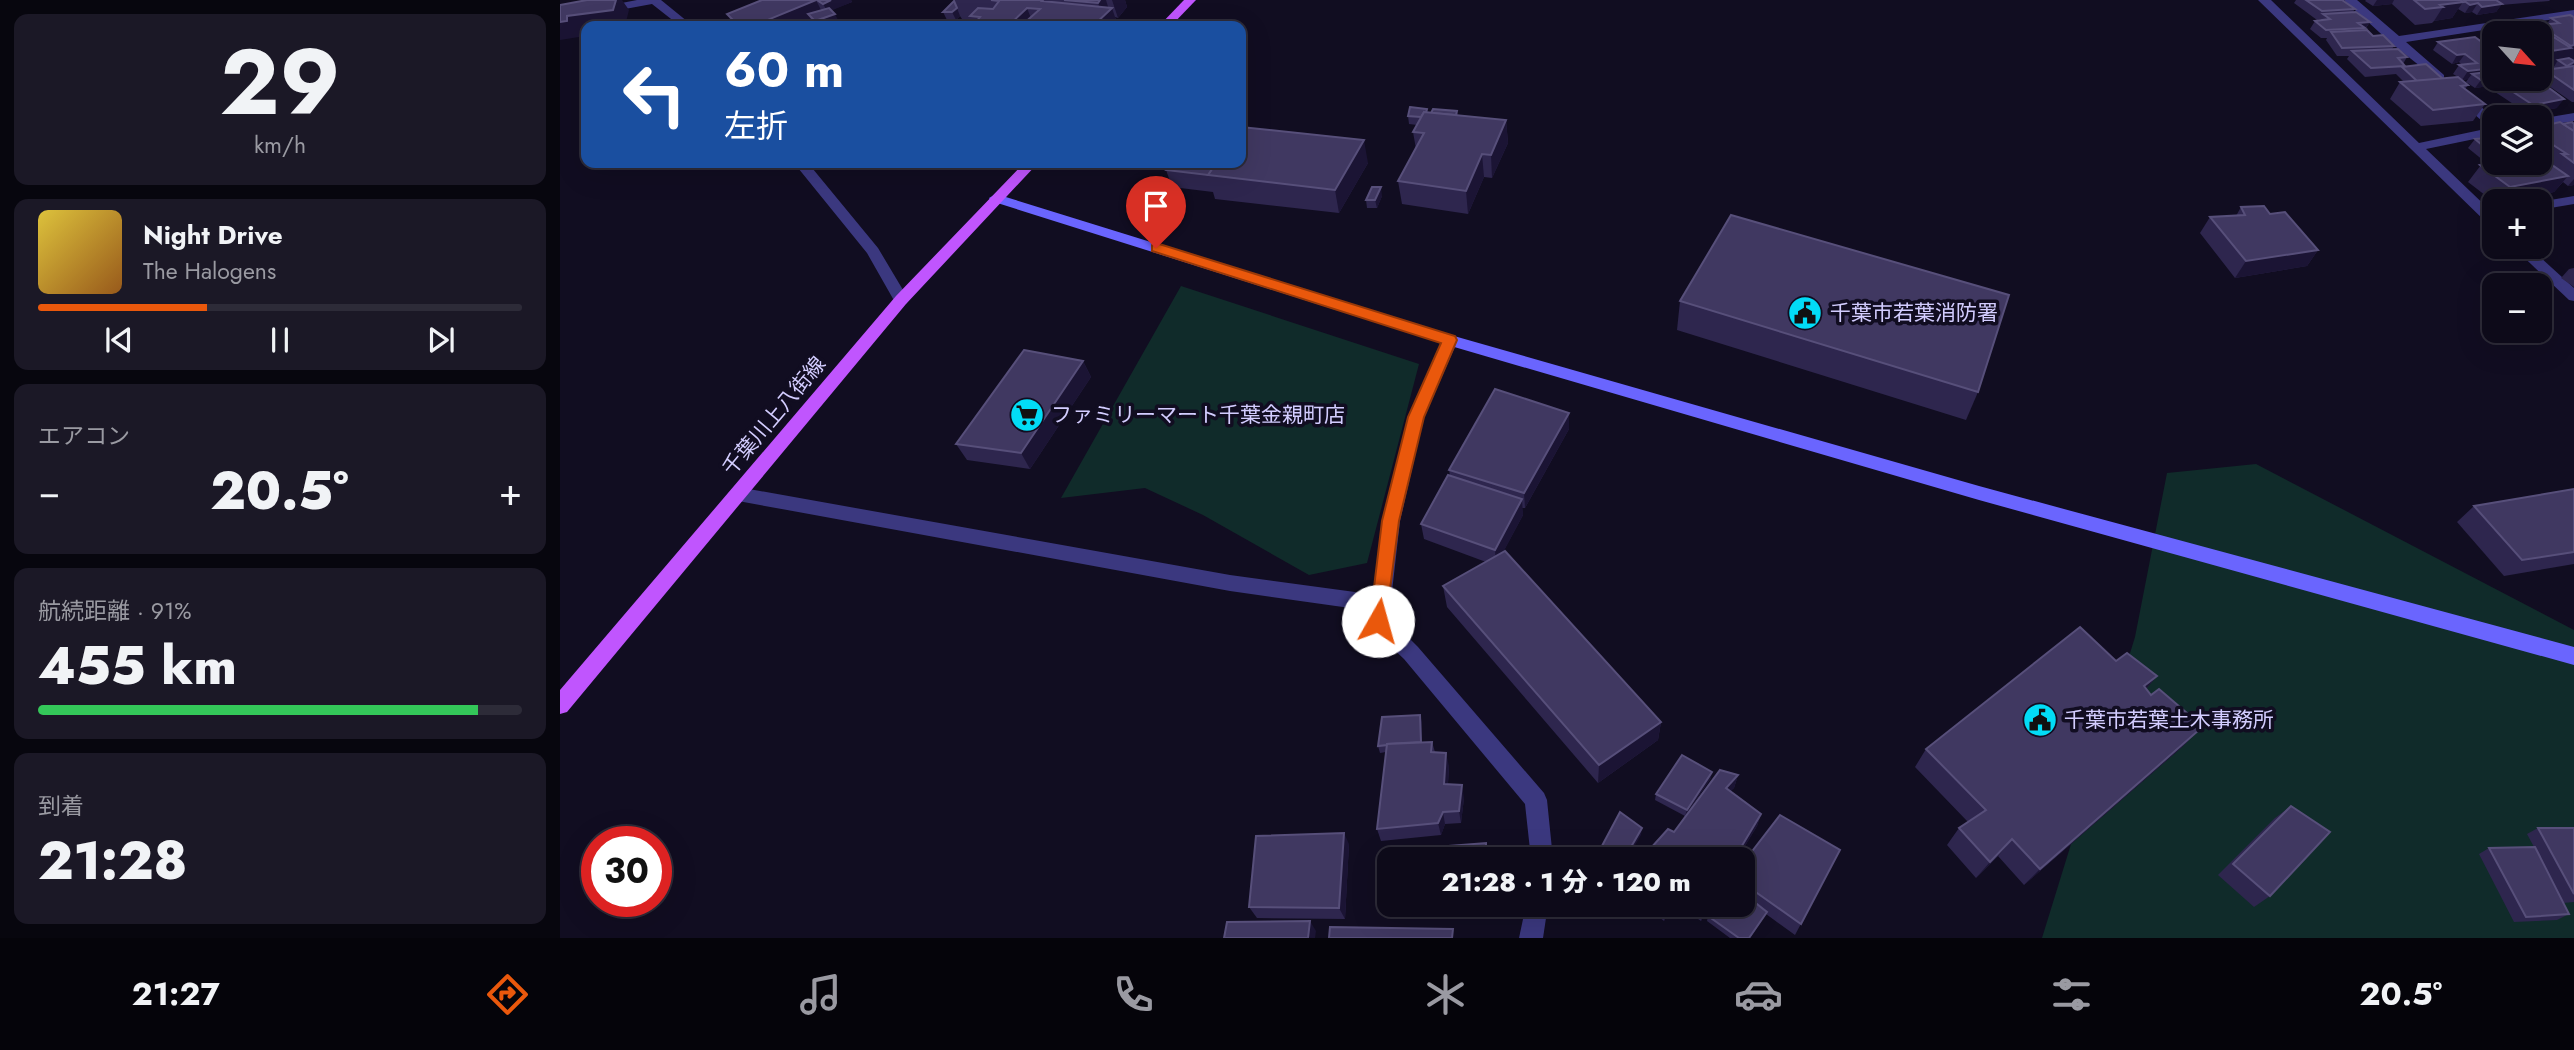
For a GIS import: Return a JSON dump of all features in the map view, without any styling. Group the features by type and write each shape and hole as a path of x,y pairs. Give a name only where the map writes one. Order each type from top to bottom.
{"main road":[{"path":"1170,21 1190,0"},
{"name":"千葉川上八街線","path":"560,705 901,300 1026,168"}],"street":[{"path":"560,18 654,0 681,21"},
{"path":"2264,0 2482,208"},
{"path":"2350,0 2482,115"},
{"path":"2395,40 2574,13"},
{"path":"2552,121 2574,117"},
{"path":"2417,146 2482,133"},
{"path":"805,168 873,251 901,300"},
{"path":"996,198 1450,340 1979,493 2574,656"},
{"path":"2552,204 2574,200"},
{"path":"2532,259 2574,296"},
{"path":"1378,621 1391,521 1416,417 1450,340"},
{"path":"738,495 1230,583 1355,600 1411,653 1536,800 1541,847"},
{"path":"1531,938 1535,917"}],"green space":[{"path":"1181,286 1419,364 1367,563 1309,575 1203,515 1145,488 1061,498"},
{"path":"2256,464 2574,630 2574,938 2042,938 2135,637 2167,473"}],"building":[{"path":"587,0 616,0 613,10 567,16 567,21 560,22 560,5"},
{"path":"762,0 816,0 765,21 734,21 727,14"},
{"path":"991,0 1043,0 1112,8 1098,21 1027,21 1040,9 1027,8 1013,21 977,21 980,17 970,16 978,8 993,9 999,1"},
{"path":"1064,0 1100,0 1098,3"},
{"path":"2306,0 2342,0 2355,9 2322,11"},
{"path":"2414,0 2460,0 2463,2 2425,9"},
{"path":"2463,0 2496,0 2502,4 2482,7 2478,3 2470,5"},
{"path":"954,1 957,8 952,12 943,12"},
{"path":"829,8 835,14 815,21 808,14"},
{"path":"2356,12 2370,22 2358,23 2365,28 2326,30 2315,21 2330,19 2323,14"},
{"path":"2570,15 2574,17 2574,45 2571,46 2552,34 2552,24 2559,23 2551,18"},
{"path":"2367,30 2373,36 2383,35 2394,46 2342,48 2331,32"},
{"path":"2552,36 2571,48 2552,51"},
{"path":"2475,37 2482,42 2482,69 2468,71 2459,65 2477,63 2465,54 2457,55 2438,42"},
{"path":"2398,49 2407,57 2398,58 2405,66 2371,68 2352,51"},
{"path":"2569,58 2574,62 2567,66 2558,60"},
{"path":"2426,64 2443,79 2417,81 2402,67"},
{"path":"2574,66 2574,90 2552,75 2552,69"},
{"path":"2482,73 2482,80 2481,80 2472,74"},
{"path":"2458,77 2468,85 2461,86 2485,104 2433,110 2400,82"},
{"path":"2552,90 2564,99 2533,105 2512,91"},
{"path":"1410,107 1427,109 1421,117 1408,116"},
{"path":"1433,109 1457,111 1456,115 1431,113"},
{"path":"1424,112 1506,120 1491,155 1482,154 1466,191 1398,181 1424,133 1413,132"},
{"path":"2560,122 2574,131 2574,163 2562,154 2567,154 2552,144 2552,124"},
{"path":"2572,122 2574,131 2563,124"},
{"path":"1246,128 1364,140 1335,190 1208,175 1213,168 1246,168"},
{"path":"2552,165 2568,176 2510,187 2494,175 2552,175"},
{"path":"1167,168 1213,168 1208,175 1166,170"},
{"path":"1372,187 1381,187 1375,200 1366,200"},
{"path":"2264,206 2270,214 2285,212 2318,250 2246,261 2210,217 2245,215 2241,207"},
{"path":"1731,215 2009,295 1978,392 1680,301"},
{"path":"1024,350 1083,361 1021,453 956,444"},
{"path":"1495,389 1569,413 1524,493 1449,470"},
{"path":"1448,475 1522,499 1495,550 1421,524"},
{"path":"2574,489 2574,552 2522,560 2474,506"},
{"path":"1505,551 1661,722 1599,765 1443,586"},
{"path":"2080,627 2116,661 2127,653 2157,676 2144,686 2151,695 2159,689 2201,725 2199,730 2040,869 2012,839 1990,862 1959,828 1986,810 1926,749"},
{"path":"1420,715 1421,742 1378,746 1382,717"},
{"path":"1432,742 1431,752 1446,753 1444,784 1462,785 1459,811 1443,812 1438,823 1377,829 1387,744"},
{"path":"1682,755 1712,772 1687,810 1656,794"},
{"path":"1720,770 1738,775 1726,788 1761,814 1741,847 1652,847 1668,829 1674,832"},
{"path":"2291,806 2330,832 2270,896 2233,864"},
{"path":"1620,812 1642,828 1631,847 1601,847"},
{"path":"1780,815 1840,850 1801,924 1755,891 1755,847"},
{"path":"2538,828 2574,828 2574,894"},
{"path":"1344,833 1339,908 1249,907 1256,836"},
{"path":"1486,843 1486,847 1435,847"},
{"path":"2535,847 2569,914 2526,917 2489,848"},
{"path":"1755,902 1767,912 1749,938 1739,938 1709,917 1755,917"},
{"path":"1310,921 1308,938 1224,938 1227,922"},
{"path":"1330,927 1453,929 1452,938 1329,938"}],"place":[{"name":"千葉市若葉消防署","path":"1805,313"},
{"name":"ファミリーマート千葉金親町店","path":"1027,415"},
{"name":"千葉市若葉土木事務所","path":"2040,720"}],"route":[{"path":"1156,248 1450,340 1416,417 1391,521 1378,621"}]}
